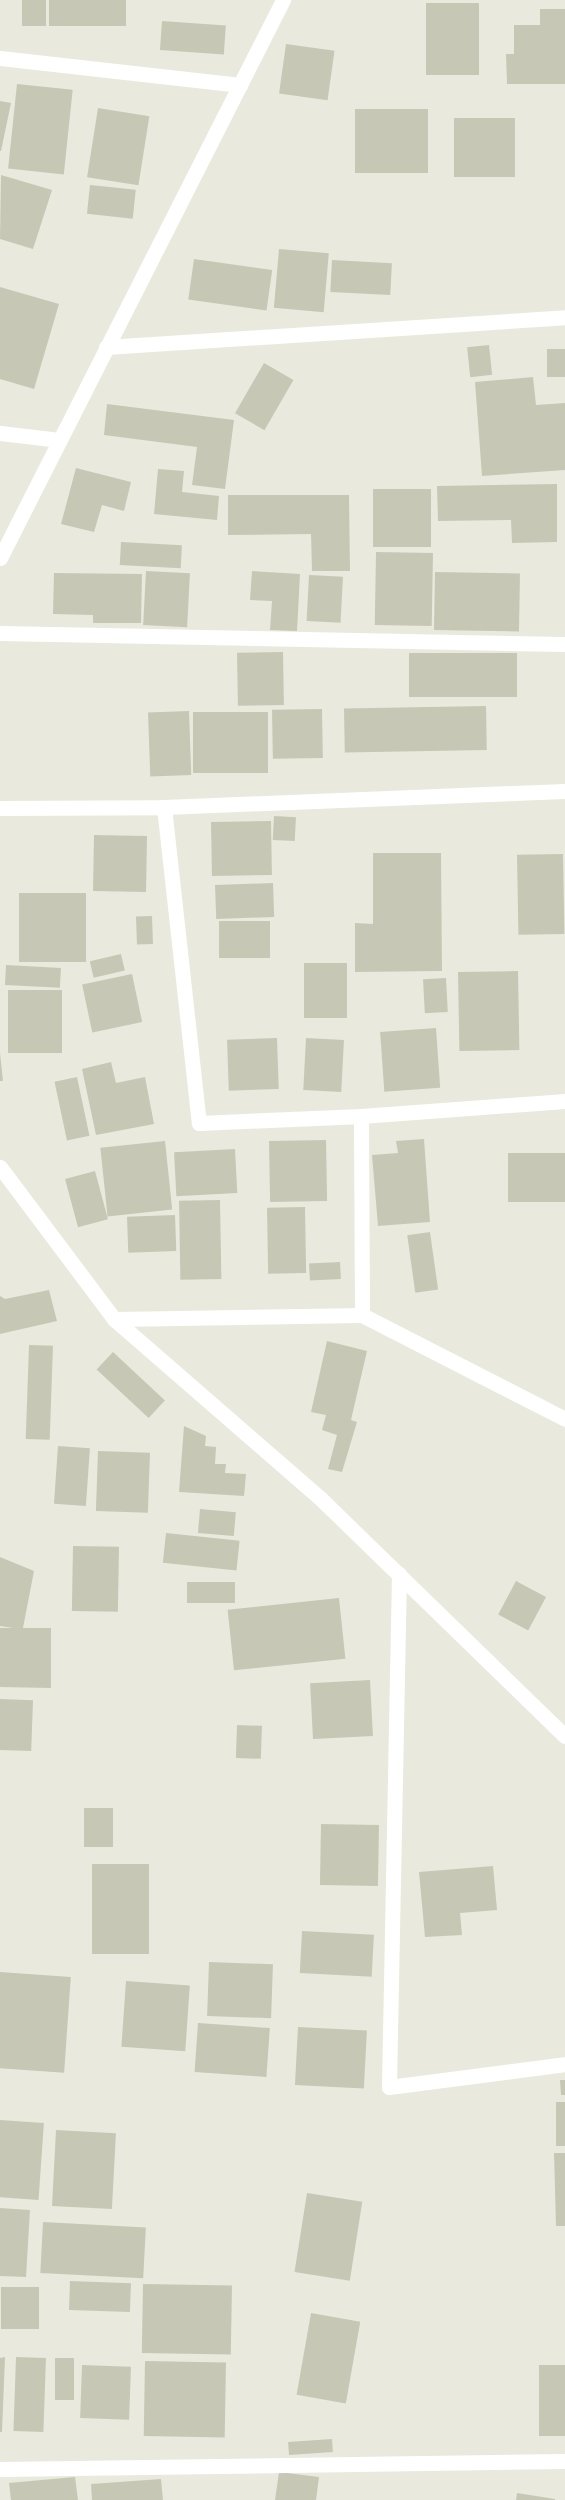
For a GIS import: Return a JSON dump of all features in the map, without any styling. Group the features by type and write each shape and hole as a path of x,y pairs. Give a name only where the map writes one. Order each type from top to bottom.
{"street":[{"path":"0,558 283,0"},
{"path":"0,58 240,85"},
{"path":"106,347 565,317"},
{"path":"0,433 60,440"},
{"path":"0,633 565,644"},
{"path":"0,808 164,807 565,791"},
{"path":"164,807 199,1123 361,1116 565,1101"},
{"path":"361,1116 362,1315"},
{"path":"0,1167 114,1319 321,1499 565,1736"},
{"path":"114,1319 362,1315 565,1419"},
{"path":"398,1574 389,2087 565,2064"},
{"path":"0,2468 565,2461"}],"building":[{"path":"22,0 46,0 46,26 22,26"},
{"path":"49,0 126,0 126,26 49,26"},
{"path":"426,3 479,3 479,75 426,75"},
{"path":"540,9 565,9 565,84 507,84 506,54 514,54 514,25 540,25"},
{"path":"162,21 226,25 224,54 160,50"},
{"path":"286,44 335,51 328,100 279,94"},
{"path":"17,84 73,90 64,174 8,169"},
{"path":"0,101 11,103 1,151 0,151"},
{"path":"98,108 149,116 138,185 87,177"},
{"path":"355,109 428,109 428,173 355,173"},
{"path":"454,118 515,118 515,177 454,177"},
{"path":"1,175 52,190 33,249 0,239"},
{"path":"90,185 136,190 133,219 87,214"},
{"path":"279,249 329,253 324,312 274,308"},
{"path":"194,259 272,270 267,311 188,300"},
{"path":"332,260 392,263 390,295 330,292"},
{"path":"0,287 59,304 34,389 0,379"},
{"path":"489,345 492,375 470,377 467,347"},
{"path":"547,349 565,349 565,377 547,377"},
{"path":"264,363 293,380 264,430 235,413"},
{"path":"533,377 536,405 565,403 565,470 482,476 475,382"},
{"path":"107,404 234,420 225,489 192,485 197,447 104,435"},
{"path":"76,468 131,482 124,511 102,505 94,532 61,524"},
{"path":"158,469 184,471 182,492 219,496 217,520 154,514"},
{"path":"557,484 557,542 512,543 511,520 438,521 437,486"},
{"path":"373,489 431,489 431,547 373,547"},
{"path":"228,495 349,495 350,571 312,571 311,534 228,535"},
{"path":"121,542 182,545 181,568 120,565"},
{"path":"376,552 433,553 432,626 375,625"},
{"path":"146,571 190,573 187,627 143,625"},
{"path":"252,571 300,574 297,631 270,630 272,601 250,600"},
{"path":"435,572 520,573 519,631 434,630"},
{"path":"54,573 142,574 141,623 93,623 93,615 53,614"},
{"path":"309,575 343,577 341,623 307,621"},
{"path":"283,652 284,705 238,706 237,653"},
{"path":"409,653 517,653 517,697 409,697"},
{"path":"486,706 487,750 345,752 344,708"},
{"path":"322,709 323,758 273,759 272,710"},
{"path":"189,711 191,775 150,776 148,712"},
{"path":"193,712 268,712 268,773 193,773"},
{"path":"274,816 296,817 295,841 273,840"},
{"path":"271,821 272,875 212,876 211,822"},
{"path":"94,835 147,836 146,892 93,891"},
{"path":"373,853 441,853 442,971 355,972 355,923 373,924"},
{"path":"563,854 564,934 518,935 517,855"},
{"path":"273,883 274,917 216,919 215,885"},
{"path":"19,893 86,893 86,962 19,962"},
{"path":"152,916 153,944 137,945 136,917"},
{"path":"219,921 270,921 270,958 219,958"},
{"path":"121,954 125,971 94,978 90,961"},
{"path":"304,963 347,963 347,1018 304,1018"},
{"path":"6,965 61,968 60,988 5,985"},
{"path":"518,971 519,1050 459,1051 458,972"},
{"path":"132,974 142,1022 92,1033 82,985"},
{"path":"446,978 448,1012 425,1013 423,979"},
{"path":"8,990 62,990 62,1053 8,1053"},
{"path":"436,1028 440,1088 384,1092 380,1032"},
{"path":"277,1038 279,1089 229,1091 227,1040"},
{"path":"306,1038 344,1040 341,1092 303,1090"},
{"path":"0,1053 3,1081 0,1081"},
{"path":"111,1062 116,1083 145,1077 154,1124 96,1135 82,1069"},
{"path":"77,1077 89,1136 67,1140 55,1082"},
{"path":"424,1139 430,1222 378,1226 372,1155 398,1153 396,1141"},
{"path":"326,1140 327,1201 270,1202 269,1141"},
{"path":"165,1141 172,1210 108,1216 100,1148"},
{"path":"235,1149 237,1193 176,1196 174,1152"},
{"path":"508,1153 565,1153 565,1202 508,1202"},
{"path":"95,1171 108,1219 78,1227 65,1179"},
{"path":"220,1200 221,1279 180,1280 179,1201"},
{"path":"305,1207 306,1273 268,1274 267,1208"},
{"path":"175,1215 176,1251 128,1253 127,1217"},
{"path":"430,1232 438,1289 415,1293 407,1235"},
{"path":"340,1262 341,1279 310,1281 309,1264"},
{"path":"49,1290 57,1321 0,1334 0,1296 5,1299"},
{"path":"327,1341 367,1351 351,1420 357,1422 342,1472 328,1469 337,1435 322,1430 326,1415 311,1412"},
{"path":"29,1345 53,1346 50,1440 26,1439"},
{"path":"113,1352 165,1400 149,1418 97,1370"},
{"path":"184,1426 206,1436 205,1446 216,1447 215,1464 226,1464 225,1473 246,1474 244,1496 179,1492"},
{"path":"58,1446 90,1448 86,1506 54,1504"},
{"path":"98,1451 150,1453 148,1513 96,1511"},
{"path":"200,1509 236,1512 234,1536 198,1533"},
{"path":"166,1533 240,1541 236,1571 163,1563"},
{"path":"73,1546 119,1547 118,1612 72,1611"},
{"path":"0,1557 34,1571 23,1628 51,1628 51,1688 0,1687 0,1628 13,1628 0,1626"},
{"path":"516,1581 546,1597 528,1631 498,1615"},
{"path":"187,1582 235,1582 235,1603 187,1603"},
{"path":"339,1598 345,1659 234,1670 228,1610"},
{"path":"370,1680 373,1736 313,1739 310,1683"},
{"path":"0,1699 33,1700 31,1751 0,1750"},
{"path":"237,1725 262,1726 261,1759 236,1758"},
{"path":"84,1808 113,1808 113,1847 84,1847"},
{"path":"321,1824 379,1825 378,1886 320,1885"},
{"path":"92,1864 149,1864 149,1954 92,1954"},
{"path":"493,1866 497,1910 460,1913 462,1935 425,1937 419,1872"},
{"path":"302,1931 374,1935 372,1977 300,1973"},
{"path":"209,1962 273,1964 271,2018 207,2016"},
{"path":"0,1972 71,1977 64,2073 0,2068"},
{"path":"126,1981 190,1985 185,2051 121,2047"},
{"path":"198,2023 270,2028 266,2077 195,2072"},
{"path":"298,2027 367,2031 364,2089 295,2085"},
{"path":"560,2080 565,2080 565,2095 561,2095"},
{"path":"556,2102 565,2102 565,2146 556,2146"},
{"path":"0,2120 44,2123 39,2200 0,2197"},
{"path":"56,2130 116,2133 112,2209 52,2206"},
{"path":"554,2153 565,2153 565,2226 556,2226"},
{"path":"307,2193 362,2202 350,2281 294,2272"},
{"path":"0,2208 30,2210 26,2277 0,2276"},
{"path":"43,2222 146,2227 143,2278 40,2273"},
{"path":"70,2281 131,2283 130,2312 69,2310"},
{"path":"143,2284 232,2286 231,2355 142,2353"},
{"path":"1,2287 39,2287 39,2329 1,2329"},
{"path":"311,2313 360,2322 346,2403 297,2395"},
{"path":"5,2357 2,2432 0,2432 0,2358"},
{"path":"16,2357 46,2358 43,2432 13,2431"},
{"path":"55,2358 74,2358 74,2400 55,2400"},
{"path":"145,2361 226,2362 225,2437 144,2436"},
{"path":"82,2365 131,2367 129,2420 80,2418"},
{"path":"539,2365 565,2365 565,2436 539,2436"},
{"path":"332,2439 333,2452 289,2455 288,2442"},
{"path":"279,2472 319,2477 316,2500 275,2500"},
{"path":"75,2477 78,2500 11,2500 9,2483"},
{"path":"161,2479 163,2500 92,2500 91,2484"},
{"path":"517,2493 555,2499 555,2500 516,2500"}]}
